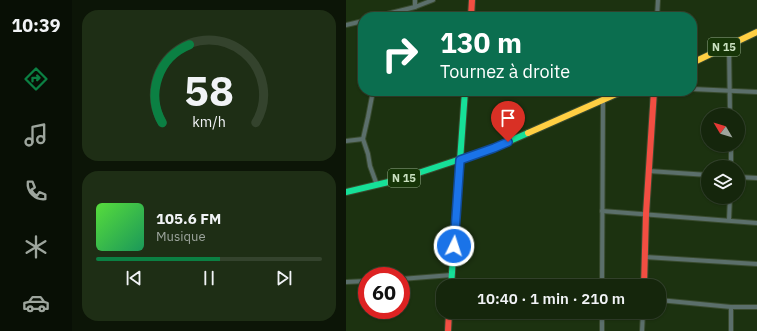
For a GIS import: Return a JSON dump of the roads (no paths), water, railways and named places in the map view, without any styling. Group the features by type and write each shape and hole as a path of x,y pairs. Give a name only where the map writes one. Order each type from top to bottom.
{"main road":[{"path":"471,12 472,0"},
{"name":"N 15","path":"697,61 757,32"},
{"path":"452,279 466,96"},
{"name":"N 15","path":"346,192 377,186 494,148 612,96"},
{"path":"644,279 646,214 654,96"},
{"path":"448,331 449,319"}],"street":[{"path":"415,0 415,7"},
{"path":"398,12 433,0"},
{"path":"657,12 658,0"},
{"path":"346,25 358,21"},
{"path":"729,45 730,108"},
{"path":"697,89 757,92"},
{"path":"372,96 363,139 377,186"},
{"path":"602,279 603,100"},
{"path":"346,141 363,139"},
{"path":"649,171 701,175"},
{"path":"745,177 757,178"},
{"path":"729,220 730,204"},
{"path":"602,211 757,222"},
{"path":"645,257 757,264"},
{"path":"410,277 452,275"},
{"path":"346,282 358,281"},
{"path":"666,301 731,308 757,307"},
{"path":"731,308 731,331"},
{"path":"602,319 602,331"},
{"path":"642,331 643,319"}]}
